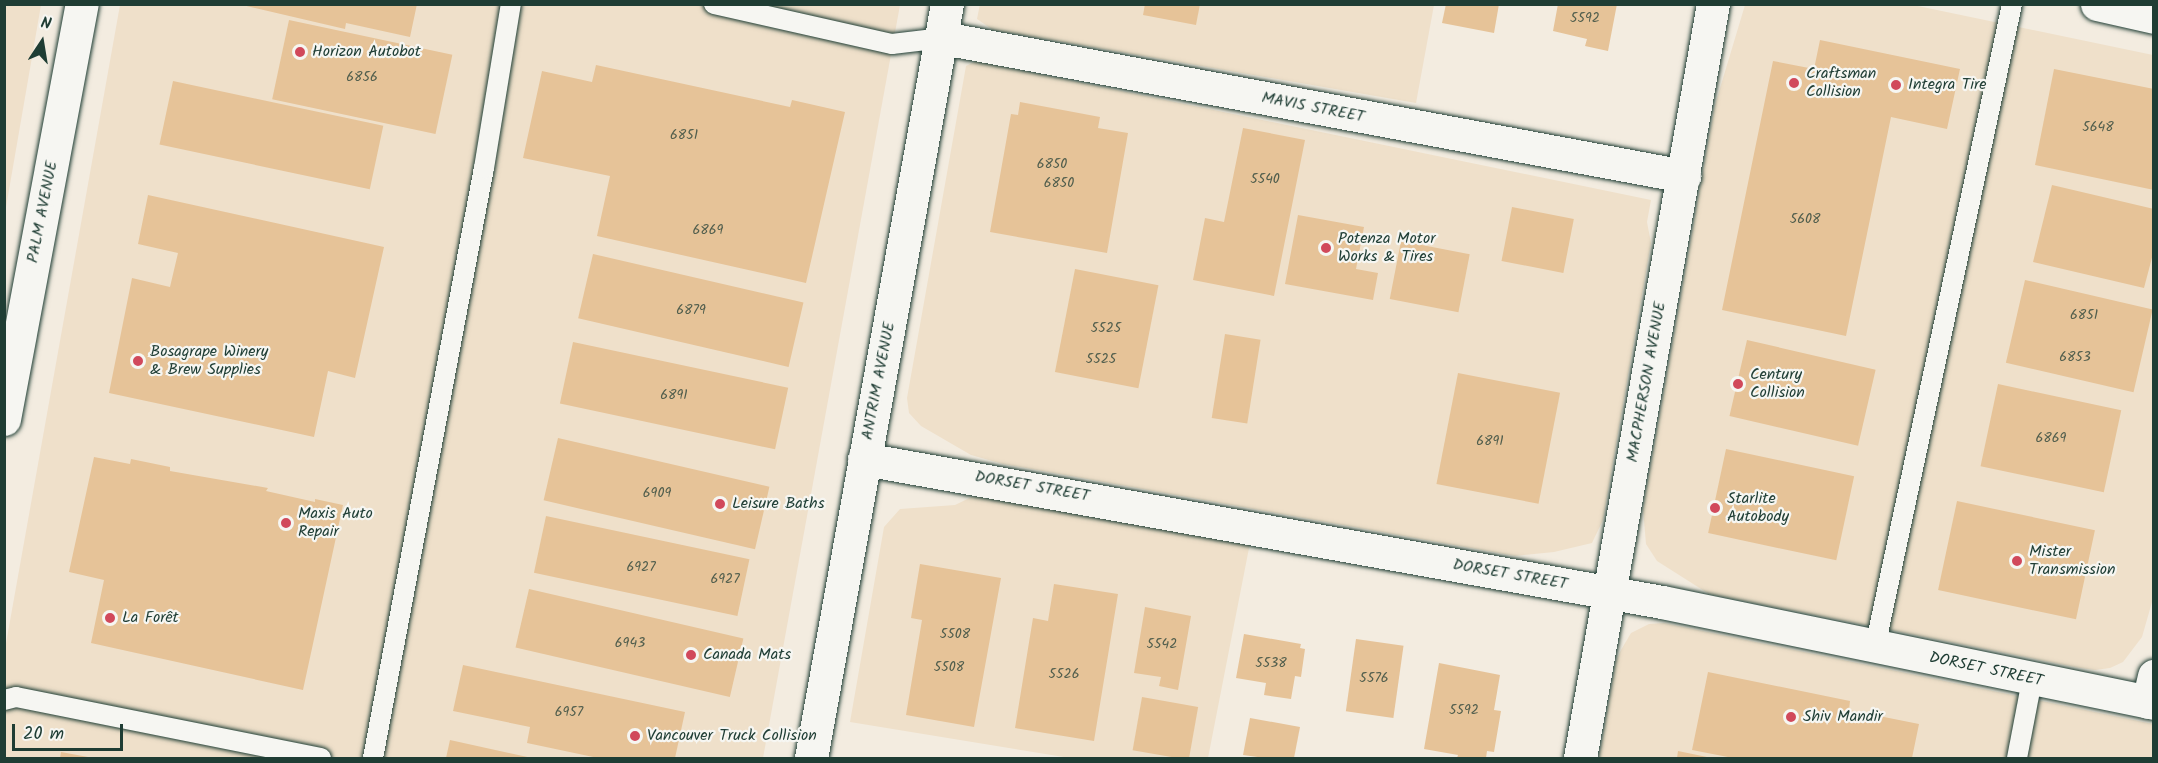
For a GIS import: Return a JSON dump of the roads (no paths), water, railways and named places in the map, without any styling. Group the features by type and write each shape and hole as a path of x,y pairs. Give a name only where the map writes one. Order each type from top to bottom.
{"street":[{"name":"PALM AVENUE","path":"4,419 82,4"},
{"name":"ANTRIM AVENUE","path":"812,759 864,459 943,38 947,4"},
{"name":"MACPHERSON AVENUE","path":"1580,759 1713,4"},
{"path":"2097,4 2154,17"},
{"name":"MAVIS STREET","path":"943,38 1684,176"},
{"name":"DORSET STREET","path":"864,459 1609,592 2032,680 2152,694"}],"lane":[{"path":"373,759 484,168 511,4"},
{"path":"714,4 892,44 943,38"},
{"path":"1875,647 2012,4"},
{"path":"2017,759 2032,680"},
{"path":"4,700 16,697 321,759"}],"place":[{"name":"Horizon Autobot","path":"300,52"},
{"name":"Craftsman Collision","path":"1794,83"},
{"name":"Integra Tire","path":"1896,85"},
{"name":"Potenza Motor Works & Tires","path":"1326,248"},
{"name":"Bosagrape Winery & Brew Supplies","path":"138,361"},
{"name":"Century Collision","path":"1738,384"},
{"name":"Leisure Baths","path":"720,504"},
{"name":"Starlite Autobody","path":"1715,508"},
{"name":"Maxis Auto Repair","path":"286,523"},
{"name":"Mister Transmission","path":"2017,561"},
{"name":"La Forêt","path":"110,618"},
{"name":"Canada Mats","path":"691,655"},
{"name":"Shiv Mandir","path":"1791,717"},
{"name":"Vancouver Truck Collision","path":"635,736"}]}
